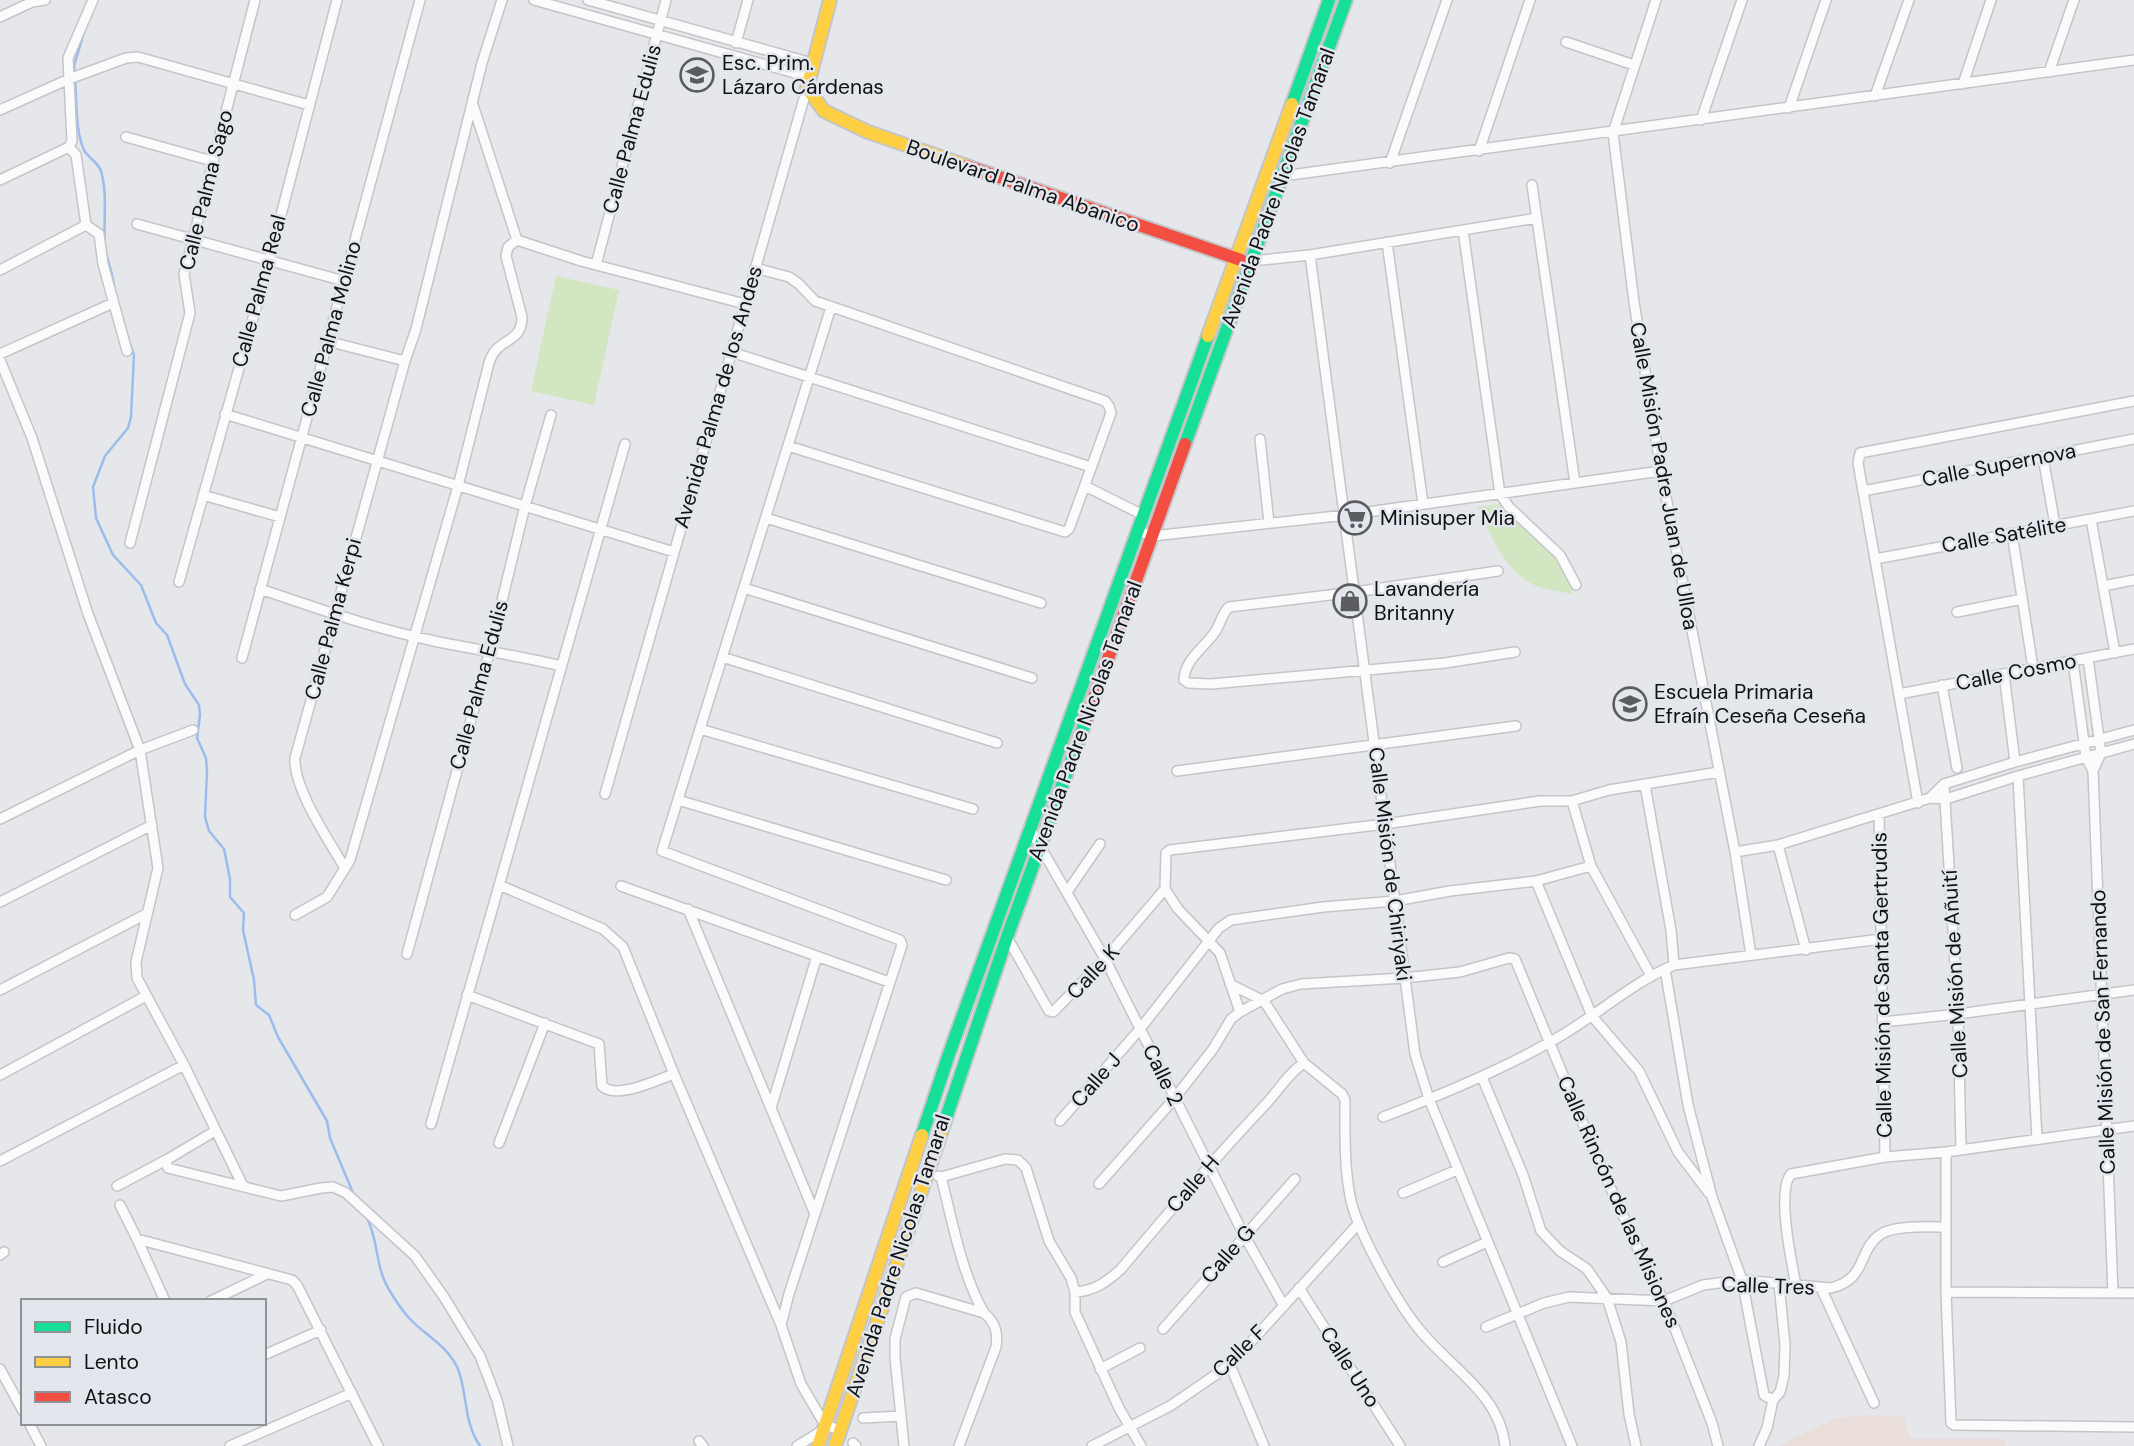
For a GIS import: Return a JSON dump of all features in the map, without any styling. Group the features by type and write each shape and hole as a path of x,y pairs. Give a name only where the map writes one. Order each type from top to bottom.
{"street":[{"path":"0,16 32,2 45,0"},
{"path":"0,180 69,147 72,141 68,58 93,0"},
{"name":"Calle Palma Sago","path":"130,543 190,313 183,279 192,239 255,0"},
{"name":"Calle Palma Real","path":"179,582 269,261 337,0"},
{"name":"Calle Palma Molino","path":"242,658 420,0"},
{"name":"Calle Palma Kerpi","path":"345,868 317,820 294,766 295,758 405,361 416,330 472,103 502,0"},
{"path":"534,0 656,34 808,82"},
{"path":"588,0 813,63"},
{"name":"Calle Palma Edulis","path":"596,265 666,0"},
{"path":"736,43 748,0"},
{"name":"Avenida Palma de los Andes","path":"605,794 830,0"},
{"name":"Avenida Padre Nicolas Tamaral","path":"818,1446 949,1054 1029,827 1329,0"},
{"name":"Avenida Padre Nicolas Tamaral","path":"835,1446 1007,937 1346,0"},
{"path":"1390,163 1447,0"},
{"path":"1479,151 1530,0"},
{"name":"Calle Misión Padre Juan de Ulloa","path":"1656,0 1613,132 1634,302 1661,471 1735,852 1751,955"},
{"path":"1701,120 1742,0"},
{"path":"1789,108 1826,0"},
{"path":"1875,96 1909,0"},
{"path":"1963,84 1992,0"},
{"path":"2049,72 2074,0"},
{"path":"1566,42 1634,65"},
{"path":"0,110 71,79 126,58 138,57 309,105"},
{"path":"1283,176 2134,60"},
{"name":"Boulevard Palma Abanico","path":"808,82 824,111 868,132 1235,260 1252,261"},
{"path":"472,103 517,240"},
{"path":"127,137 212,161"},
{"path":"69,147 76,155 86,225 99,234 103,264 127,351"},
{"path":"1532,186 1575,483"},
{"path":"1252,261 1310,255 1537,218"},
{"path":"136,224 344,281"},
{"path":"0,270 86,225"},
{"path":"1463,230 1500,494 1509,507 1559,555 1576,585"},
{"path":"517,240 596,265 745,304"},
{"path":"295,915 327,897 351,860 458,486 491,354 499,345 518,334 522,327 522,317 506,256 508,247 517,240"},
{"path":"1387,243 1423,504"},
{"name":"Calle Misión de Chiriyaki","path":"1310,255 1415,1054 1429,1099 1457,1170 1572,1446"},
{"path":"755,268 789,277 816,301 831,307 1105,401 1111,412 1069,529 1065,532 788,446"},
{"path":"0,354 113,303"},
{"path":"781,1325 902,945 900,940 662,851 831,307"},
{"path":"327,341 405,361"},
{"path":"731,352 1091,467"},
{"path":"0,360 32,438 88,614 139,750 158,869 146,914 136,970 146,996 184,1065 243,1186"},
{"path":"1918,803 1858,463 1860,453 2134,401"},
{"path":"225,415 674,552"},
{"name":"Calle Palma Edulis","path":"407,954 551,415"},
{"path":"1260,439 1269,523"},
{"name":"Calle Supernova","path":"1863,491 2134,439"},
{"path":"431,1124 625,444"},
{"path":"2043,457 2055,525"},
{"path":"1138,531 1153,536 1346,515 1661,471"},
{"path":"1085,486 1143,515"},
{"path":"203,495 280,517"},
{"name":"Calle Satélite","path":"1875,559 2134,511"},
{"path":"765,518 1041,603"},
{"path":"2091,519 2115,653"},
{"path":"2012,533 2033,668"},
{"path":"1498,571 1230,607 1225,610 1217,629 1198,651 1184,674 1184,680 1188,683 1211,684 1445,663 1515,652"},
{"path":"2104,586 2134,580"},
{"path":"744,588 1032,678"},
{"path":"260,589 354,621 561,666"},
{"path":"1956,612 2022,599"},
{"name":"Calle Cosmo","path":"1899,694 2134,649"},
{"path":"722,657 996,743"},
{"path":"2088,658 2101,753"},
{"name":"Calle Misión de San Fernando","path":"2073,661 2086,757 2093,771 2113,1293"},
{"path":"2004,674 2015,762"},
{"path":"1942,685 1957,768"},
{"path":"1177,771 1516,726"},
{"path":"700,729 973,809"},
{"path":"0,819 139,750 193,730"},
{"path":"1735,852 1778,845 1918,803 1930,798 1944,784 2134,730"},
{"path":"1930,798 1946,799 2134,744"},
{"name":"Calle Misión de San Fernando","path":"2093,771 2101,753"},
{"path":"1240,1012 1220,953 1178,909 1164,888 1166,853 1170,850 1385,824 1540,801 1572,801 1609,790 1719,772"},
{"path":"2018,776 2037,1139"},
{"name":"Calle Misión de Añuití","path":"1944,784 1958,1014 1961,1149"},
{"path":"1644,785 1671,930 1669,967 1688,1105 1712,1197 1742,1280 1764,1395 1773,1400"},
{"path":"678,800 946,880"},
{"path":"1572,801 1591,866 1651,976"},
{"name":"Calle Misión de Santa Gertrudis","path":"1879,814 1885,1157"},
{"path":"0,902 152,825"},
{"name":"Calle 2","path":"1029,827 1105,960 1244,1235 1284,1306"},
{"path":"1067,892 1100,845"},
{"path":"1778,845 1806,950"},
{"name":"Calle J","path":"1060,1121 1140,1029 1219,928 1231,920 1323,906 1395,901 1450,891 1536,881 1591,866"},
{"path":"1536,881 1592,1016 1639,1071 1678,1152 1712,1197"},
{"path":"499,885 603,929 624,947 674,1074 781,1325 801,1384 824,1428"},
{"path":"621,886 889,982"},
{"name":"Calle K","path":"1007,937 1049,1011 1053,1012 1105,960 1164,888"},
{"path":"688,909 816,1214"},
{"path":"0,990 146,914"},
{"path":"1383,1116 1482,1077 1549,1043 1669,967 1881,939"},
{"path":"771,1108 817,956"},
{"name":"Calle Rincón de las Misiones","path":"1404,978 1460,972 1509,958 1515,959 1616,1199 1664,1301 1712,1423 1718,1446"},
{"path":"1099,1184 1174,1099 1213,1049 1231,1019 1240,1012 1282,989 1301,984 1404,978"},
{"path":"1230,984 1264,1001 1304,1063 1336,1088 1345,1100 1345,1158 1350,1199 1359,1223 1380,1267 1415,1325 1443,1357 1472,1383 1496,1415 1503,1429 1505,1446"},
{"path":"1883,1022 2134,989"},
{"path":"467,995 599,1044 602,1086 607,1091 626,1090 674,1074"},
{"path":"0,1075 146,996"},
{"path":"499,1143 545,1023"},
{"name":"Calle H","path":"1075,1292 1089,1291 1121,1269 1208,1164 1275,1095 1292,1071 1304,1063"},
{"path":"0,1161 184,1065"},
{"path":"1482,1077 1523,1175 1541,1231 1560,1251 1587,1269 1607,1298 1621,1342 1629,1414 1636,1446"},
{"path":"1796,1286 1786,1225 1787,1179 1791,1174 1885,1157 1946,1152 2134,1126"},
{"path":"117,1186 215,1131"},
{"path":"1946,1152 1946,1293 1951,1423 2134,1427"},
{"path":"168,1158 168,1168 261,1193 281,1196 333,1187 346,1193 415,1256 480,1356 497,1400 508,1446"},
{"path":"926,1172 941,1177 1005,1159 1018,1160 1026,1168 1049,1241 1071,1278 1075,1292 1075,1312 1100,1369 1140,1446"},
{"path":"1404,1193 1457,1170"},
{"path":"941,1177 961,1254 975,1297 984,1313"},
{"name":"Calle G","path":"1163,1329 1295,1180"},
{"path":"120,1205 164,1299"},
{"name":"Calle F","path":"1092,1446 1170,1406 1230,1365 1359,1223"},
{"name":"Calle Tres","path":"1486,1327 1557,1299 1664,1301 1703,1285 1742,1280 1821,1288 1844,1285 1854,1276 1882,1233 1920,1227 1946,1227"},
{"path":"137,1238 284,1277 297,1285 378,1446"},
{"path":"1443,1262 1487,1242"},
{"path":"215,1299 267,1274"},
{"path":"1759,1446 1767,1428 1773,1400 1780,1392 1785,1364 1779,1284"},
{"name":"Calle Uno","path":"1299,1288 1400,1446"},
{"path":"1821,1288 1874,1403"},
{"path":"904,1446 895,1339 906,1297 916,1293 984,1313 992,1319 998,1334 996,1347 959,1446"},
{"path":"1946,1293 2134,1293"},
{"path":"266,1354 321,1330"},
{"path":"1100,1369 1140,1348"},
{"path":"1230,1365 1264,1446"},
{"path":"0,1369 21,1408"},
{"path":"230,1446 352,1393"},
{"path":"863,1418 901,1416"},
{"path":"30,1425 41,1446"},
{"path":"797,1446 824,1428 840,1430"}],"shaded area":[{"path":"1867,1415 1906,1417 1906,1429 1911,1439 2005,1439 2005,1446 1780,1446 1837,1418"}],"green space":[{"path":"556,276 619,290 594,405 531,391"},
{"path":"1500,504 1557,558 1568,574 1573,594 1534,585 1512,568 1498,549 1477,507"}],"waterway":[{"path":"75,74 74,66 85,29"},
{"path":"75,80 81,142 86,153 100,168 103,180 105,247 114,289"},
{"path":"128,339 134,355 131,417 128,428 105,456 93,487 96,518 113,555 141,585 156,623 167,635 185,684 199,705 197,738 206,758 207,772 205,817 209,831 224,849 230,879 230,897 244,913 243,930 254,980 256,1005 269,1015 278,1037 327,1121 330,1138 354,1195"},
{"path":"366,1216 381,1271 390,1292 416,1325 443,1348 458,1369 468,1418 480,1446"}],"traffic: fast":[{"path":"1292,104 1329,0"},
{"path":"1185,444 1346,0"},
{"path":"922,1135 1208,336"},
{"path":"942,1130 1007,937 1086,720"}],"traffic: slow":[{"path":"830,0 807,88 824,111 868,132 967,166"},
{"path":"1208,336 1292,104"},
{"path":"835,1446 942,1130"},
{"path":"818,1446 922,1135"}],"traffic: jam":[{"path":"967,166 1241,260"},
{"path":"1086,720 1185,444"}],"place":[{"name":"Esc. Prim. Lázaro Cárdenas","path":"697,75"},
{"name":"Minisuper Mia","path":"1355,518"},
{"name":"Lavandería Britanny","path":"1350,601"},
{"name":"Escuela Primaria Efraín Ceseña Ceseña","path":"1630,704"}]}
